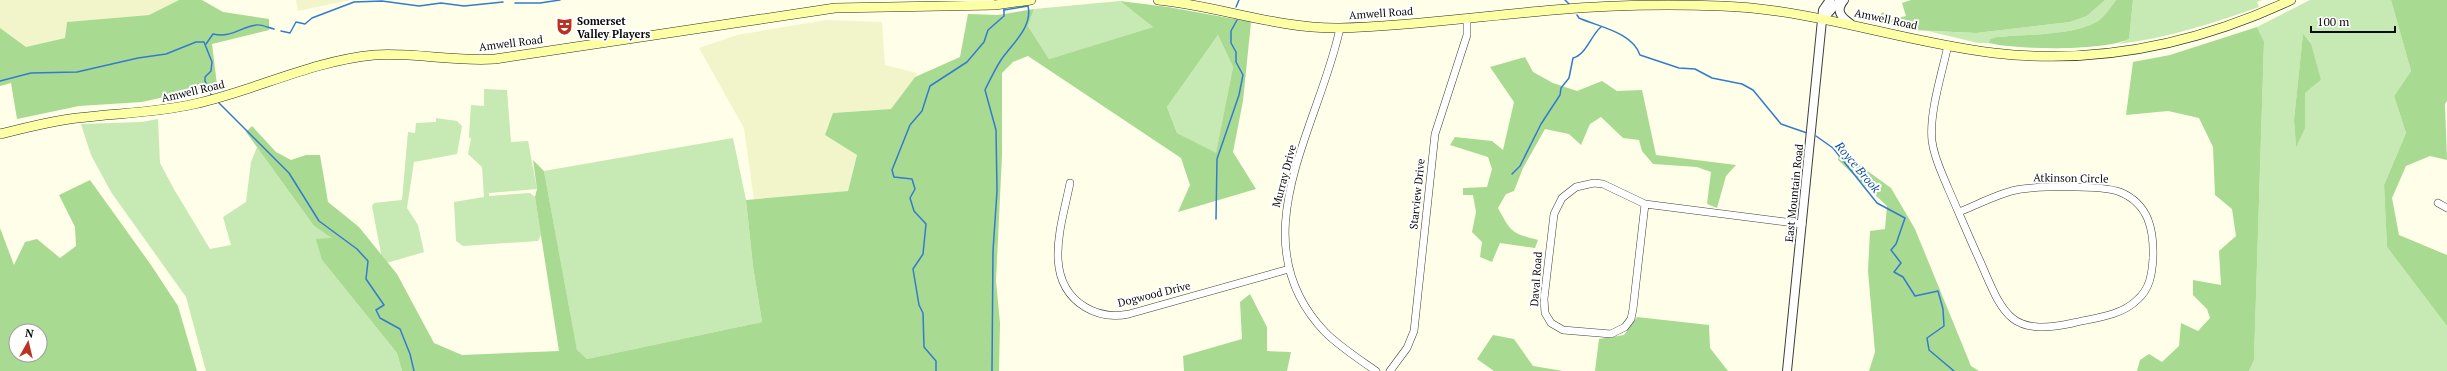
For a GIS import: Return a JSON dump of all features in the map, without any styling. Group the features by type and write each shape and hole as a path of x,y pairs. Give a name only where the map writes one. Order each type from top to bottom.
{"main road":[{"name":"Amwell Road","path":"0,134 75,118 134,114 195,104 311,68 364,56 394,55 452,60 484,60 835,8 995,5 1031,0"},
{"name":"Amwell Road","path":"1158,0 1198,5 1291,24 1340,28 1578,8 1675,5 1761,9 1824,18 1948,45 1994,53 2050,56 2132,51 2167,44 2219,30 2292,0"}],"street":[{"name":"East Mountain Road","path":"1787,371 1824,10 1830,0"},
{"path":"1824,18 1836,4 1845,0"},
{"path":"1845,0 1840,5 1839,11 1843,19 1852,25"},
{"name":"Starview Drive","path":"1390,371 1407,348 1414,330 1435,134 1467,35 1467,18"},
{"name":"Murray Drive","path":"1340,28 1287,200 1284,238 1289,269 1302,299 1316,321 1341,346 1376,371"},
{"name":"Atkinson Circle","path":"1948,45 1934,110 1932,141 1937,161 1959,212 1996,297 2006,313 2023,324 2048,328 2114,313 2137,300 2149,284 2152,272 2153,238 2150,222 2140,206 2119,191 2104,188 2015,190 1959,212"},
{"name":"Dogwood Drive","path":"1070,183 1058,252 1058,268 1064,284 1073,298 1096,312 1114,316 1129,314 1289,269"},
{"name":"Daval Road","path":"1645,204 1633,309 1631,319 1625,327 1620,331 1602,334 1563,330 1551,323 1545,313 1544,299 1554,214 1562,198 1576,187 1594,183 1610,186 1645,204 1802,224"},
{"path":"2438,202 2447,208"}],"green space":[{"path":"0,0 179,0 149,15 67,22 65,38 26,47 0,28"},
{"path":"179,0 202,0 223,12 269,19 269,30 212,44 217,85 142,102 79,106 17,119 11,83 0,86 0,28 26,47 65,38 67,22 149,15"},
{"path":"296,0 350,0 298,11"},
{"path":"1911,0 2105,0 2087,16 2070,22 1976,33 1912,30 1872,21 1883,12 1890,20 1906,16 1902,3"},
{"path":"2105,0 2116,0 2098,21 2088,26 2063,32 1997,37 1990,39 1989,43 1978,43 1928,31 1976,33 2070,22 2087,16"},
{"path":"2116,0 2133,0 2129,39 2101,46 2060,48 2019,47 1989,43 1990,39 1997,37 2049,34 2088,26 2101,19"},
{"path":"2133,0 2262,0 2257,2 2259,7 2207,24 2173,34 2119,44 2129,39"},
{"path":"2310,0 2391,0 2411,71 2394,96 2406,133 2384,185 2387,247 2447,326 2447,371 2249,371 2254,360 2264,43 2257,27","holes":["2303,35 2321,80 2305,93 2296,146 2294,120"]},
{"path":"2391,0 2447,0 2447,101 2445,104 2447,160 2430,156 2406,166 2392,198 2399,235 2447,255 2447,326 2387,247 2384,185 2406,133 2394,96 2411,71"},
{"path":"1120,1 1153,27 1049,59 1028,26 1034,9"},
{"path":"1120,1 1168,7 1251,22 1243,101 1233,152 1256,189 1178,212 1190,185 1181,158 1028,56 1013,62 1002,73 1002,155 996,281 1000,323 999,371 402,371 397,353 322,260 316,239 332,238 314,226 246,132 252,126 276,152 291,160 306,155 320,155 328,202 359,227 397,274 434,343 462,355 559,351 535,197 537,189 533,160 544,171 577,350 587,359 762,322 753,266 746,200 848,191 857,155 825,135 833,113 891,109 915,77 960,57 968,14 998,15 1034,9 1028,26 1049,59 1153,27","holes":["1218,35 1233,67 1216,153 1177,133 1167,107"]},
{"path":"826,20 882,22 885,65 917,73 891,109 833,113 825,135 857,154 848,191 754,200 744,128 699,48 737,35"},
{"path":"2257,27 2264,42 2254,360 2249,371 2137,371 2140,360 2149,354 2162,362 2179,346 2181,323 2198,331 2210,318 2207,309 2193,295 2193,280 2221,285 2219,251 2236,236 2232,209 2215,195 2213,147 2199,118 2168,111 2126,115 2133,62 2170,55"},
{"path":"2303,34 2311,44 2321,80 2305,93 2305,128 2296,147 2294,120"},
{"path":"1218,35 1233,67 1216,154 1177,133 1167,107"},
{"path":"1525,57 1533,72 1553,83 1577,91 1602,81 1617,91 1642,90 1656,155 1736,165 1726,176 1717,208 1707,204 1711,172 1697,167 1653,164 1642,151 1639,140 1623,138 1601,117 1590,124 1581,145 1569,134 1545,129 1523,168 1514,191 1506,194 1498,208 1509,227 1517,233 1538,240 1535,248 1500,243 1492,262 1480,257 1482,242 1472,232 1476,212 1473,195 1463,195 1463,188 1487,187 1492,169 1488,157 1450,145 1455,137 1492,141 1503,150 1514,102 1490,67"},
{"path":"484,89 507,90 511,142 528,141 537,189 489,193 489,196 530,193 535,197 541,235 538,241 463,246 456,241 454,202 484,197 482,167 468,154 471,139 469,137 471,105 484,106"},
{"path":"436,118 457,121 462,126 457,154 414,162 407,208 418,225 424,252 383,264 372,206 374,203 402,200 408,132 415,133 416,123 436,122"},
{"path":"158,119 160,163 210,249 231,245 223,217 246,202 251,162 257,147 314,226 333,238 322,260 397,353 402,371 206,371 186,297 111,192 91,155 81,124 142,122"},
{"path":"733,138 746,200 753,266 762,322 587,359 577,351 544,171"},
{"path":"1840,151 1891,188 1915,229 1971,366 1979,371 1869,371 1875,352 1868,271 1870,231 1885,229 1887,206 1838,160"},
{"path":"90,180 151,265 178,306 197,371 0,371 0,228 14,265 25,242 37,239 60,258 76,246 75,227 59,195"},
{"path":"1250,294 1267,327 1267,351 1291,352 1287,371 1184,371 1183,356 1242,339 1240,302"},
{"path":"1637,317 1709,325 1710,348 1728,371 1595,371 1599,339 1624,335"},
{"path":"1493,335 1514,339 1533,366 1563,371 1494,371 1477,359"}],"waterway":[{"path":"515,3 540,3 560,0"},
{"path":"1236,7 1239,0"},
{"name":"Royce Brook","path":"1565,0 1569,4"},
{"path":"281,31 290,33 296,22 305,24 312,18 354,2 382,1 419,6 441,3 464,6 503,2"},
{"path":"992,371 993,251 997,191 996,130 985,90 1001,60 1025,28 1029,14 1028,6 1004,10"},
{"path":"936,371 936,361 924,347 923,313 919,305 913,269 923,254 926,224 914,211 910,198 915,189 912,179 894,177 892,170 910,125 922,111 930,86 967,62 984,42 988,30 1004,16 1004,9"},
{"name":"Royce Brook","path":"1577,15 1579,18 1614,31 1630,41 1636,47 1640,55 1679,68 1695,69 1712,78 1742,84 1753,90 1781,124 1807,133"},
{"path":"1216,219 1217,159 1239,95 1243,75 1236,62 1236,52 1231,43 1231,31 1237,20"},
{"path":"206,44 213,34 230,34 256,25 274,29"},
{"path":"1512,174 1520,166 1541,124 1560,95 1561,88 1569,78 1573,58 1578,56 1585,49 1601,27"},
{"path":"0,81 31,73 77,72 138,58 166,54 196,42 204,42 212,62 211,71 205,77 205,81 212,97"},
{"path":"218,102 289,173 319,221 357,249 368,261 366,279 384,305 376,310 380,318 400,329 410,354 414,371"},
{"name":"Royce Brook","path":"1816,136 1833,148 1877,203 1905,218 1896,244 1891,250 1901,263 1894,272 1903,277 1915,296 1938,291 1943,309 1944,326 1927,338 1929,350 1954,371"}],"place":[{"name":"Somerset Valley Players","path":"564,27"}]}
